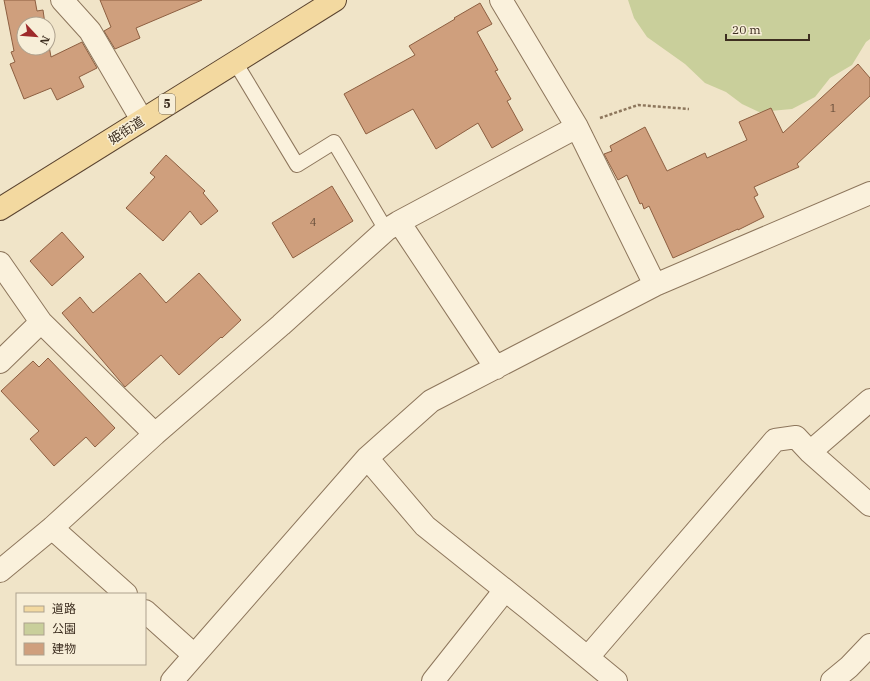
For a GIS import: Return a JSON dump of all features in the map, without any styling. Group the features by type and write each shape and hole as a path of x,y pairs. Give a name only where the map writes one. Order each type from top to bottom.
{"main road":[{"name":"姫街道","path":"0,209 334,0"}],"street":[{"path":"62,0 90,31 142,120"},
{"path":"501,0 577,127 656,284"},
{"path":"0,571 52,528 155,434 393,226 577,127"},
{"path":"172,681 367,458 432,401 656,284 870,193"},
{"path":"393,226 496,368"},
{"path":"0,263 41,322 155,434"},
{"path":"0,362 41,322"},
{"path":"810,452 870,400"},
{"path":"588,657 775,440 796,437 810,452 870,505"},
{"path":"367,458 425,526 616,681"},
{"path":"52,528 125,593"},
{"path":"433,681 505,590"},
{"path":"146,612 194,655"},
{"path":"832,681 849,667 870,645"}],"lane":[{"path":"235,62 296,164 334,142 393,226"}],"path":[{"path":"577,127 638,105 689,109"}],"green space":[{"path":"628,0 870,0 870,39 866,42 852,65 830,78 815,97 792,109 759,112 742,104 726,92 705,83 685,64 647,37 634,18"}],"building":[{"path":"4,0 35,0 37,11 43,10 44,16 16,16 16,56 56,56 56,55 82,42 97,68 79,77 84,87 57,100 51,88 24,99 10,64 15,62 11,52 14,51"},
{"path":"100,0 202,0 136,28 140,38 115,49 104,31 111,27"},
{"path":"480,3 492,24 477,32 498,70 495,71 511,99 507,101 523,130 492,148 478,123 436,149 413,109 366,134 344,94 415,55 409,46"},
{"path":"858,64 870,78 870,96 797,164 799,167 754,187 758,195 754,197 764,217 673,258 649,206 644,209 642,203 640,204 627,175 618,180 604,154 612,151 610,146 645,127 667,171 705,153 707,158 747,140 739,122 771,108 783,133"},
{"path":"166,155 205,191 203,193 218,211 201,225 190,211 163,241 126,208 155,177 150,173"},
{"path":"332,186 353,221 293,258 272,223"},
{"path":"62,232 84,257 52,286 30,261"},
{"path":"140,273 166,303 199,273 241,320 179,375 161,355 125,387 62,313 80,297 93,313"},
{"path":"48,358 115,428 95,447 86,437 54,466 30,439 39,431 1,391 33,361 39,367"}]}
